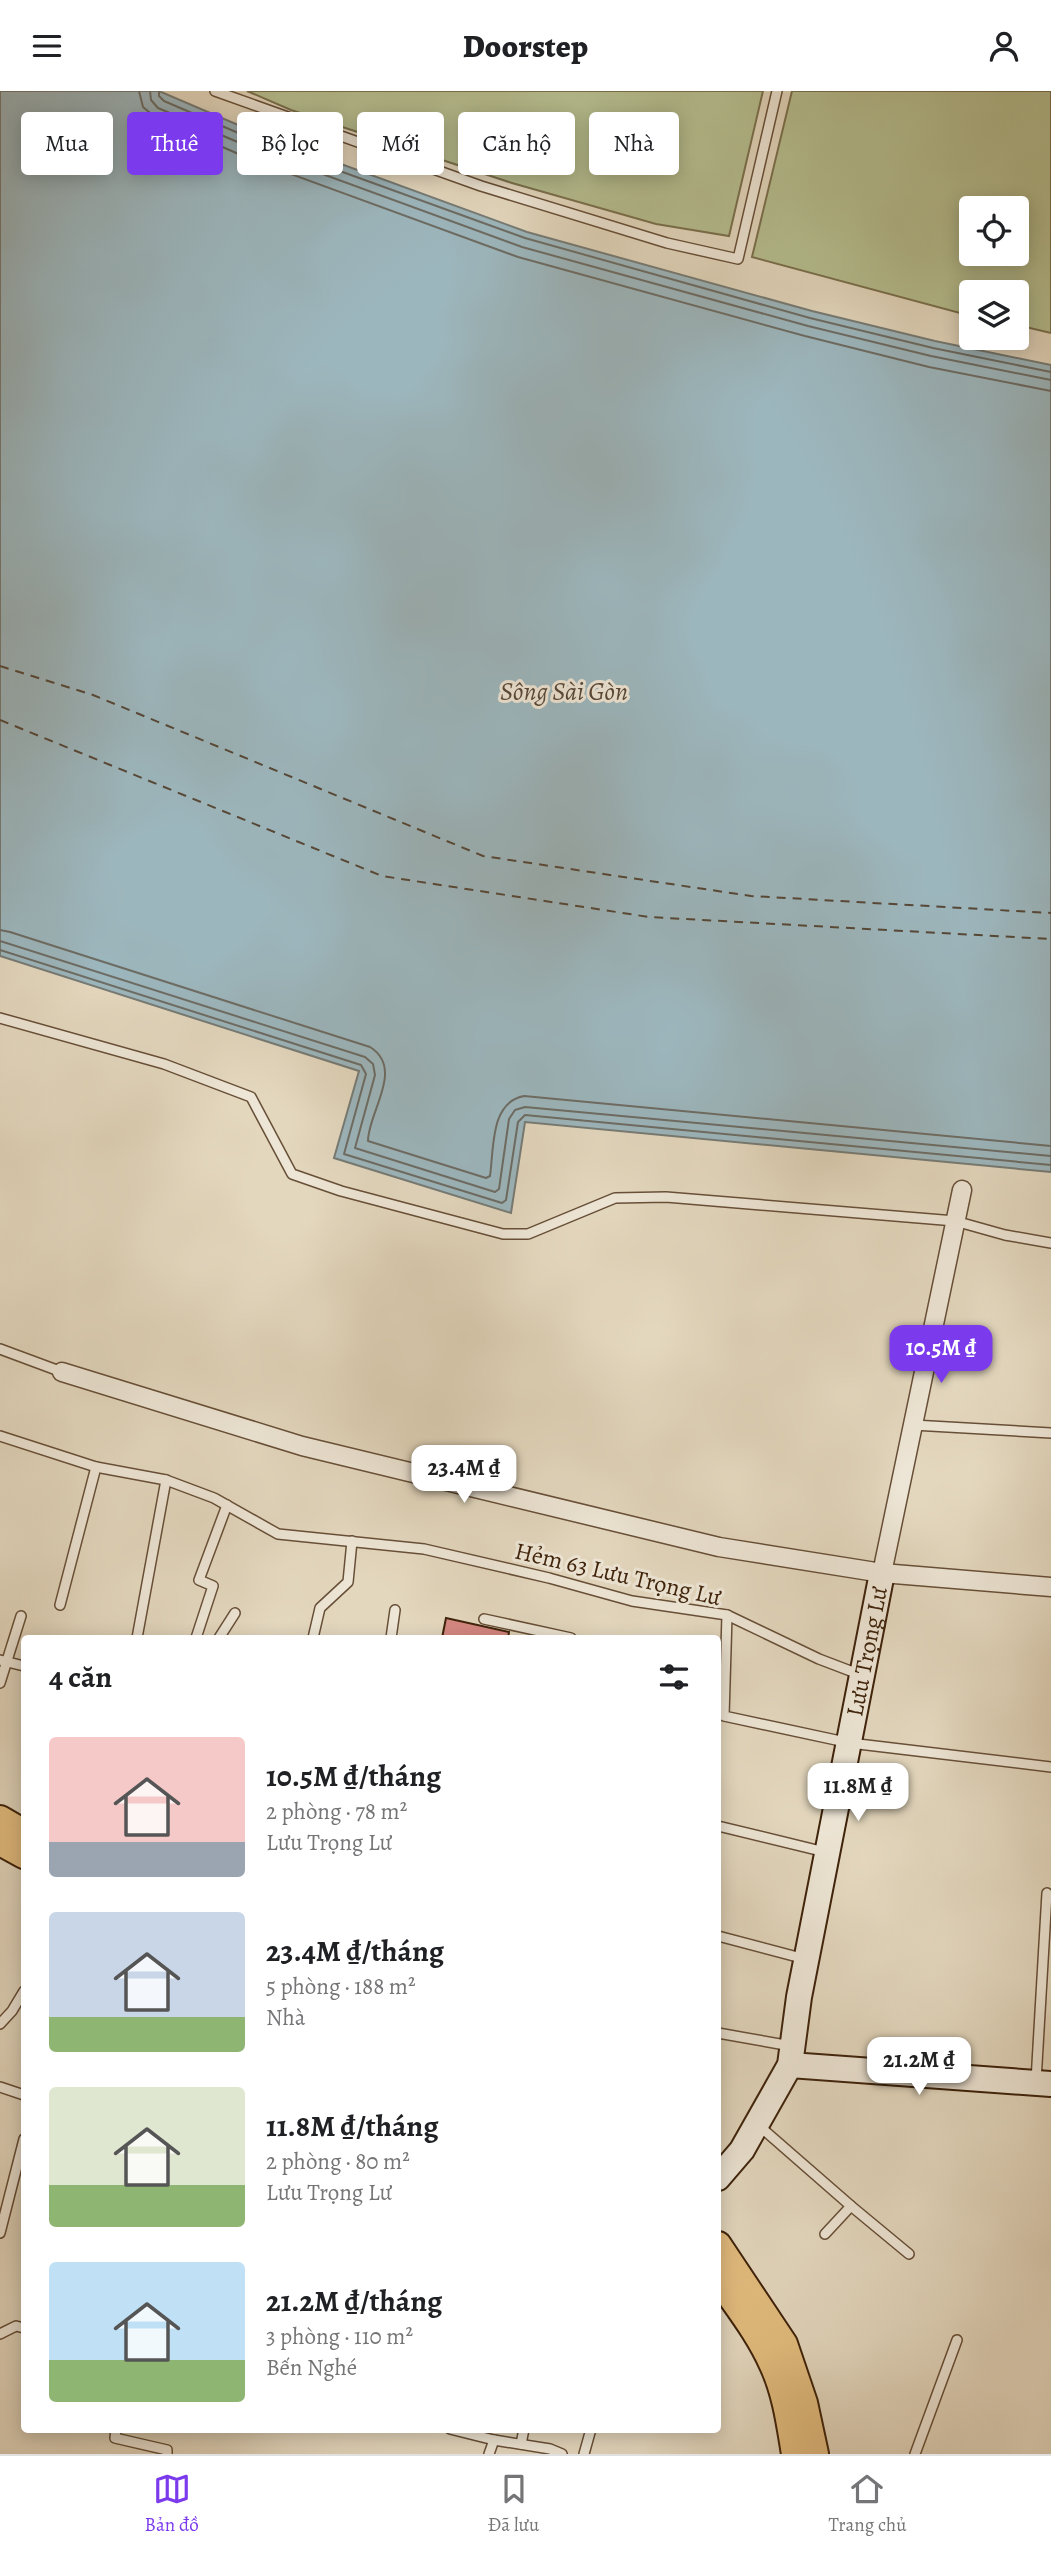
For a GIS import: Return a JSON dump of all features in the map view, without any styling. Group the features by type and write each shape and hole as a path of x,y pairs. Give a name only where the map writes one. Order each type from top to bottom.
{"main road":[{"path":"0,1819 21,1831"},
{"path":"0,1842 21,1853"},
{"path":"721,2250 784,2344 804,2403 814,2454"},
{"path":"721,2282 749,2322 773,2365 787,2408 795,2454"}],"street":[{"name":"Lưu Trọng Lư","path":"721,2174 742,2150 791,2056 807,1959 882,1573 962,1190"},
{"path":"62,1372 315,1450 719,1547 882,1573 1051,1587"},
{"path":"791,2056 1043,2084"}],"lane":[{"path":"215,91 296,122 503,193 667,243 738,258 778,91"},
{"path":"0,1018 164,1064 251,1097 292,1174 341,1191 503,1234 528,1234 615,1198 666,1197 955,1221 1005,1235 1051,1243"},
{"path":"0,1349 62,1372"},
{"path":"913,1425 1051,1433"},
{"path":"0,1436 96,1467 166,1480 227,1505 199,1580 213,1586 197,1635"},
{"path":"61,1605 96,1467"},
{"path":"138,1635 166,1480"},
{"name":"Hẻm 63 Lưu Trọng Lư","path":"227,1505 278,1534 424,1549 549,1578 632,1601 727,1615 724,1716 850,1743"},
{"path":"314,1635 320,1608 348,1582 352,1541"},
{"path":"391,1635 395,1610"},
{"path":"221,1635 235,1613"},
{"path":"727,1615 819,1658 863,1675"},
{"path":"0,1683 4,1662 21,1616"},
{"path":"484,1619 557,1635"},
{"path":"850,1743 1051,1767"},
{"path":"721,1827 828,1853"},
{"path":"1043,2084 1047,1893"},
{"path":"721,1937 807,1959"},
{"path":"0,2024 21,1996"},
{"path":"721,2034 791,2056"},
{"path":"0,2087 21,2094"},
{"path":"756,2123 909,2253"},
{"path":"0,2233 21,2151"},
{"path":"825,2234 852,2206"},
{"path":"0,2335 16,2326 21,2327"},
{"path":"915,2454 957,2340"},
{"path":"116,2433 115,2438 167,2450 167,2454"},
{"path":"466,2433 562,2454"},
{"path":"521,2444 523,2433"},
{"path":"584,2454 590,2433"},
{"path":"489,2454 494,2440"}],"green space":[{"path":"247,91 763,91 729,236 656,224 488,175 575,175 575,112 458,112 458,165 444,161 444,112 357,112 357,132 343,127 343,112 291,110"},
{"path":"792,91 1051,91 1051,333 1029,328 1029,280 959,280 959,313 752,257"}],"water":[{"name":"Sông Sài Gòn","path":"0,91 159,91 208,112 127,112 127,175 223,175 223,119 237,125 237,175 343,175 343,165 357,170 357,175 371,175 527,232 812,311 959,346 959,350 978,350 1051,365 1051,1172 525,1122 511,1213 334,1158 359,1071 0,956"}],"building":[{"path":"446,1618 509,1632 508,1635 443,1635"}],"ferry route":[{"path":"0,666 93,695 483,856 751,896 1051,913"},
{"path":"0,720 382,876 649,917 1051,939"}]}
